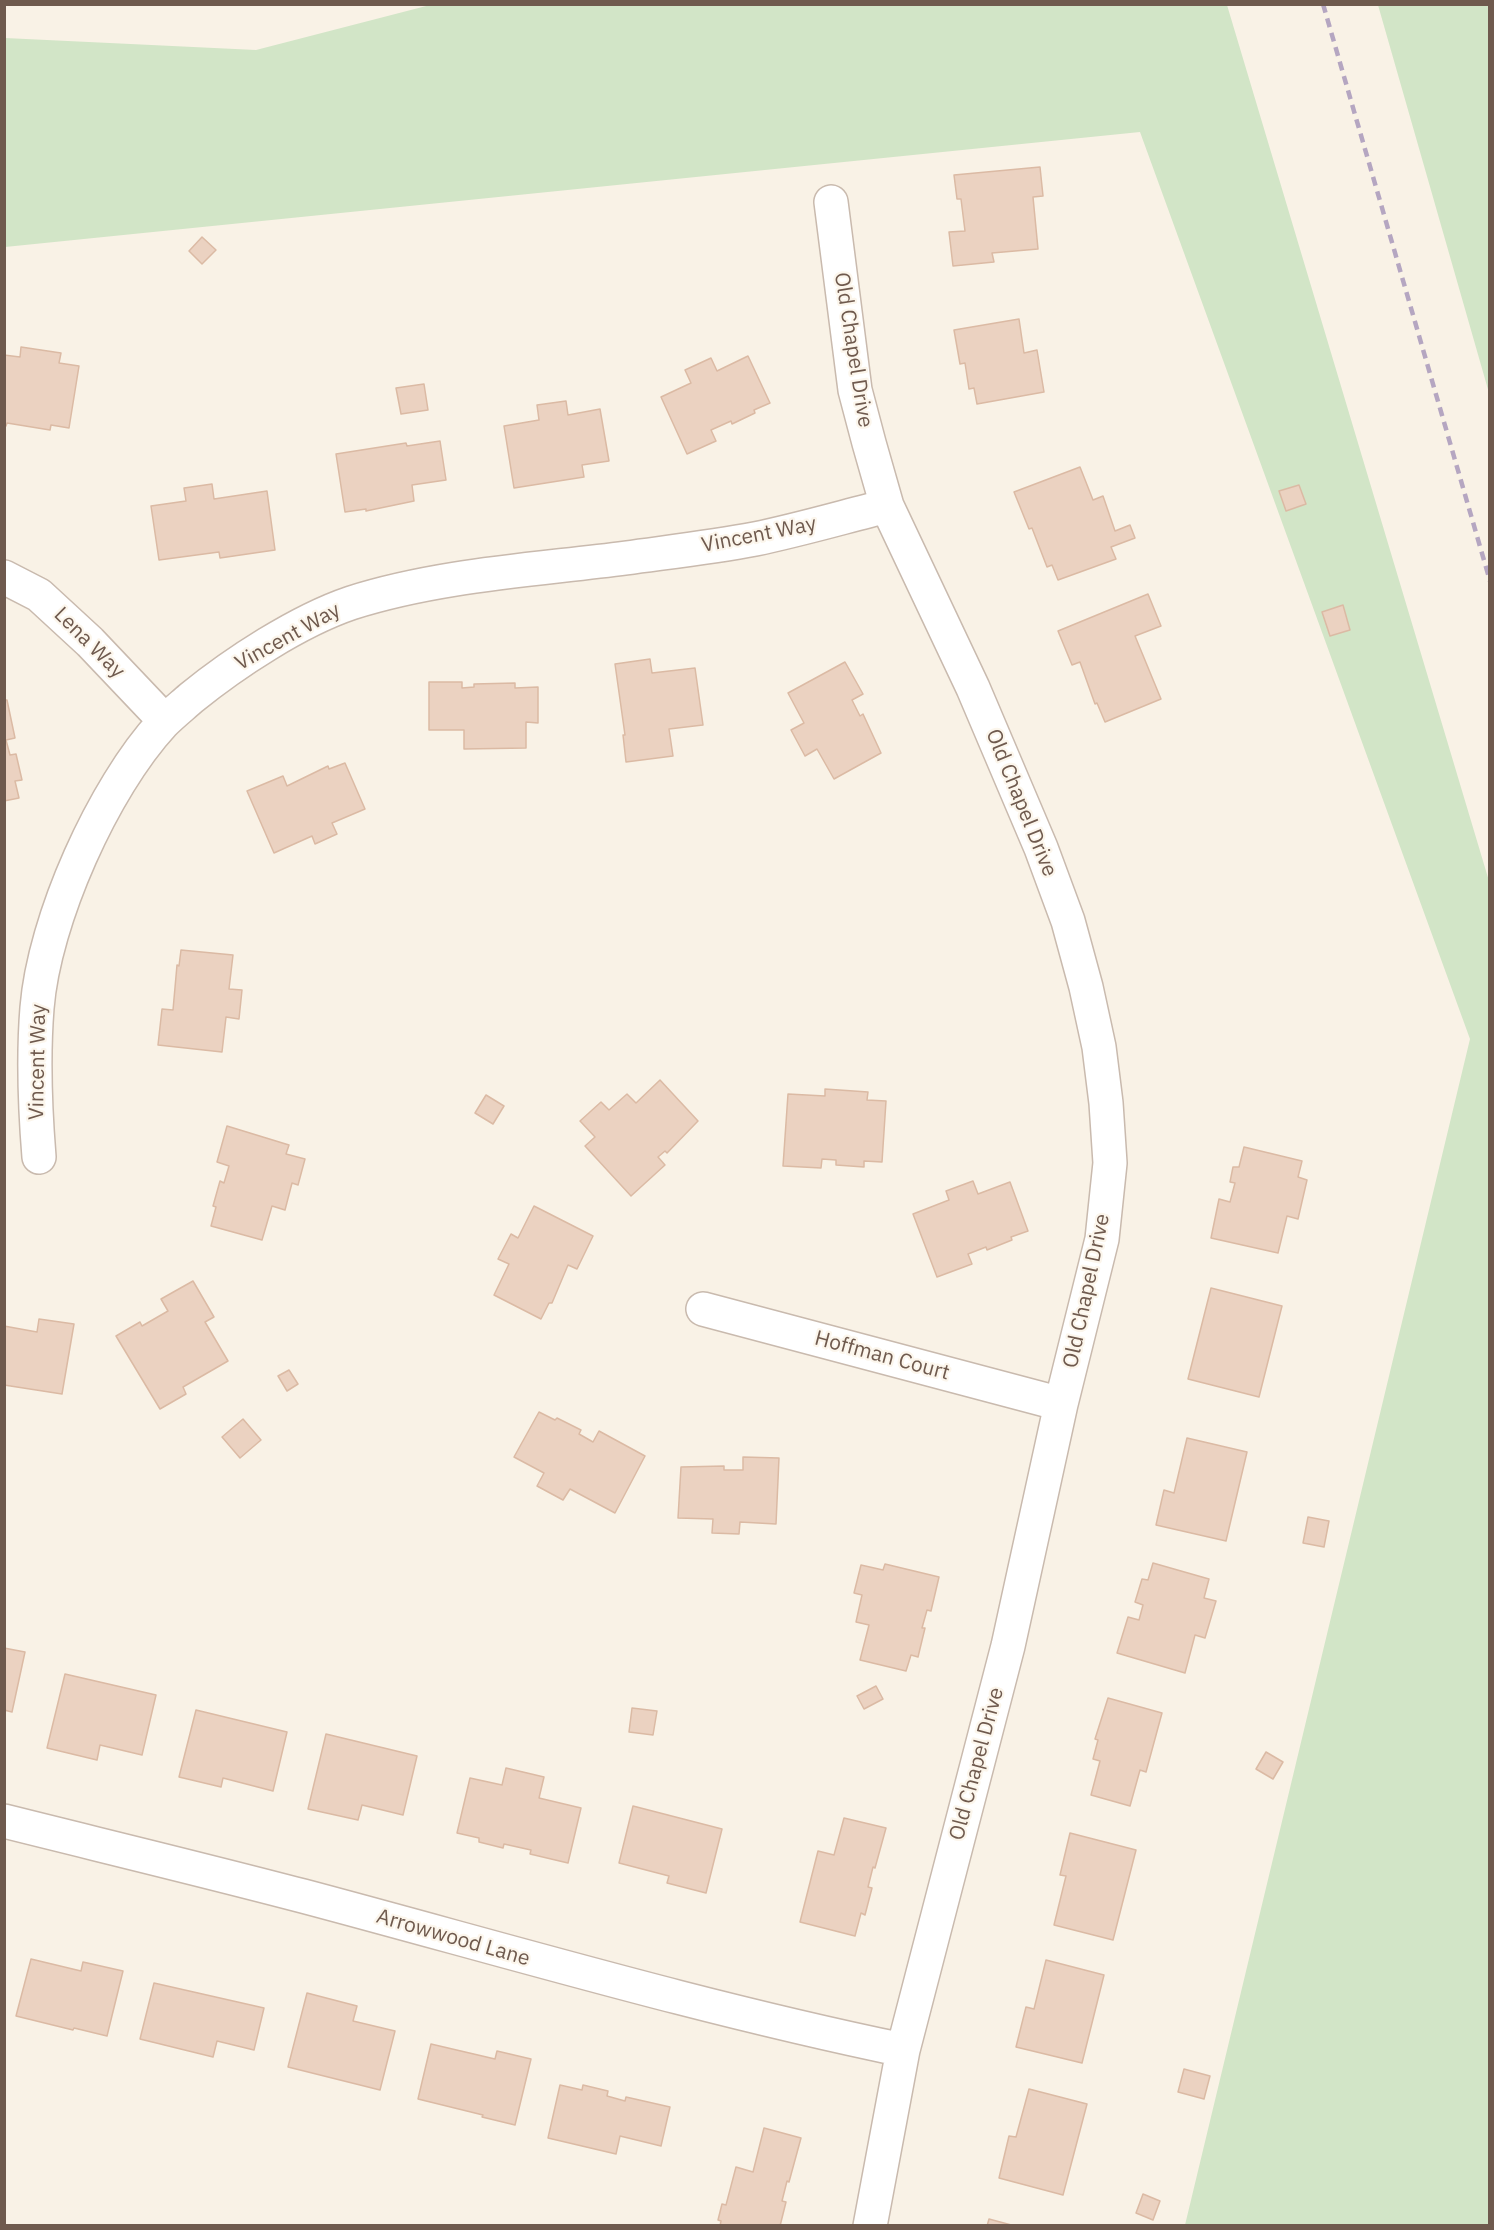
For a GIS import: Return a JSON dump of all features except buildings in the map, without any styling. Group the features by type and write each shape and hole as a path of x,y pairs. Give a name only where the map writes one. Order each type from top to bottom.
{"street":[{"name":"Old Chapel Drive","path":"831,202 855,390 887,506 973,687 1041,848 1068,921 1099,1047 1110,1163 1103,1228 1061,1404 1008,1646 903,2050 870,2226"},
{"name":"Vincent Way","path":"39,1157 36,1118 37,1007 48,946 70,881 100,816 129,765 165,721 216,678 264,646 349,604 401,590 483,574 626,558 754,539 887,506"},
{"name":"Lena Way","path":"4,577 39,595 90,642 165,721"},
{"name":"Hoffman Court","path":"703,1309 1061,1404"},
{"name":"Arrowwood Lane","path":"4,1821 302,1896 540,1962 816,2032 903,2050"}],"green space":[{"path":"434,4 1227,5 1489,881 1489,2225 1185,2225 1470,1039 1140,132 5,247 5,38 256,50"},
{"path":"1378,5 1489,5 1489,393"}],"railway":[{"path":"1323,4 1490,581"}]}
